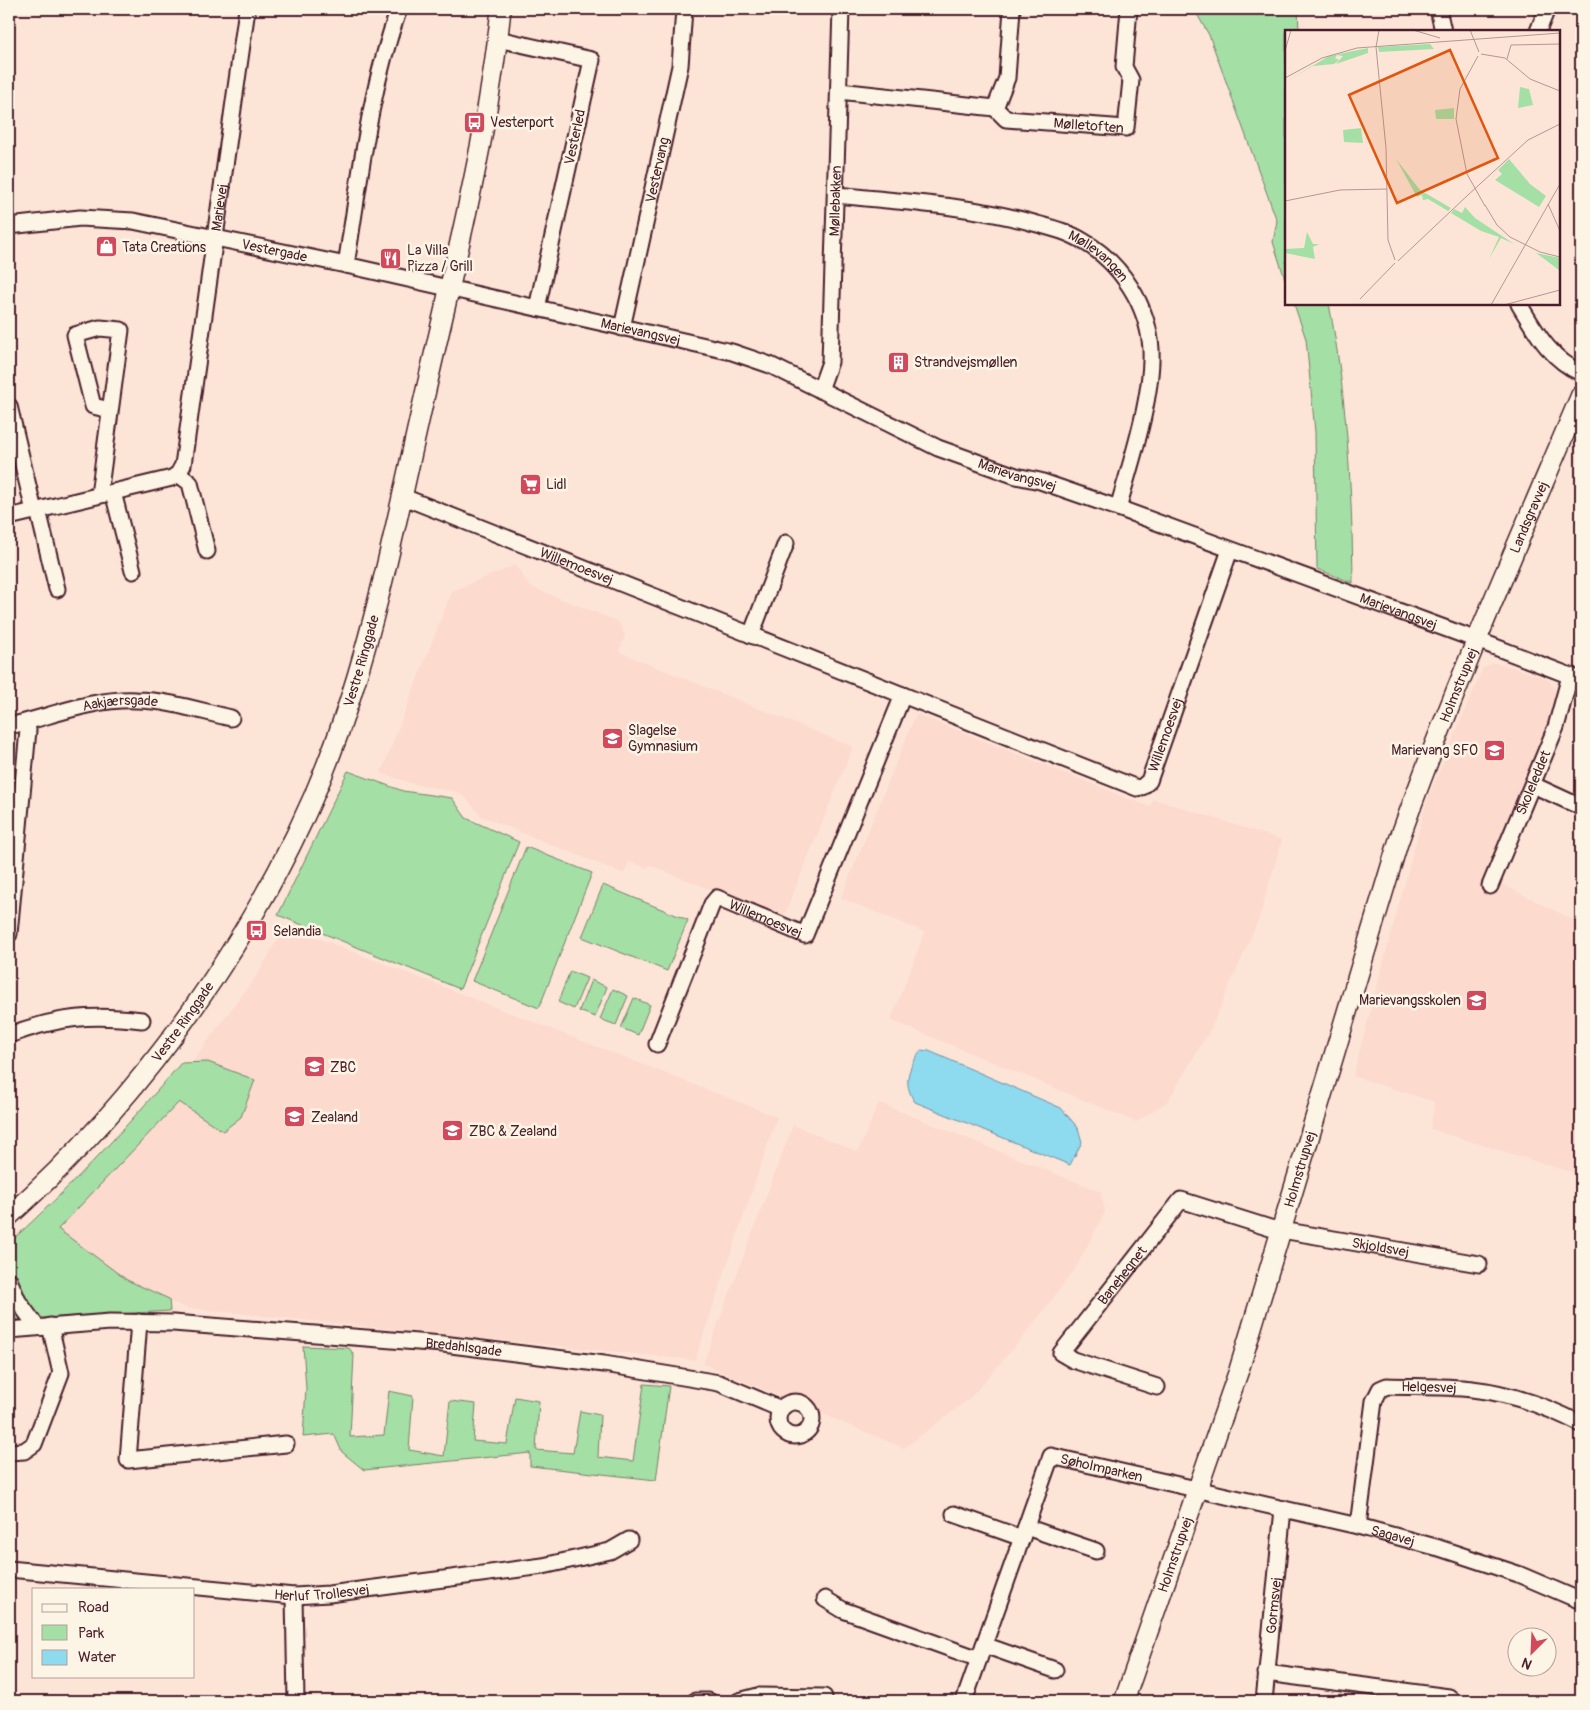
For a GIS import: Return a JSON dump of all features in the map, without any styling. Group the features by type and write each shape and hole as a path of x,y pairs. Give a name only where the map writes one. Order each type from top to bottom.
{"street":[{"name":"Marievej","path":"181,470 247,9"},
{"path":"346,265 374,92 388,40 399,9"},
{"name":"Vestre Ringgade","path":"9,1216 95,1131 131,1091 188,1016 256,910 290,848 329,758 349,705 370,635 402,496 449,289 483,125 501,9"},
{"name":"Vestervang","path":"622,328 680,66 684,9"},
{"name":"Møllebakken","path":"820,390 830,362 841,9"},
{"path":"995,108 1007,78 1012,9"},
{"name":"Mølletoften","path":"839,91 995,108 1006,119 1126,128 1131,80 1124,67 1129,9"},
{"path":"1438,9 1443,30"},
{"path":"1538,30 1547,9"},
{"name":"Vesterled","path":"498,38 592,60 537,308"},
{"name":"Møllevangen","path":"836,195 1000,214 1065,232 1083,241 1116,267 1139,303 1146,323 1150,349 1150,375 1144,407 1118,508"},
{"name":"Vestergade","path":"9,226 80,218 133,221 346,265 449,289"},
{"name":"Marievangsvej","path":"449,289 732,352 770,365 938,448 1016,476 1040,481 1118,508 1576,678"},
{"path":"1520,305 1554,355 1581,373"},
{"path":"110,410 93,406 75,334 100,328 121,330 110,410 106,494 133,571"},
{"name":"Landsgravvej","path":"1477,640 1581,395"},
{"path":"9,406 56,589"},
{"path":"9,517 172,478 181,470 190,483 207,551"},
{"name":"Willemoesvej","path":"402,496 752,634 1131,787 1142,787 1149,781 1230,550"},
{"path":"752,634 786,543"},
{"name":"Holmstrupvej","path":"1124,1701 1240,1364 1398,843 1419,784 1477,640"},
{"name":"Skoleleddet","path":"1490,886 1576,678"},
{"name":"Willemoesvej","path":"657,1044 712,904 717,898 805,935 903,695"},
{"name":"Aakjærsgade","path":"9,726 100,703 136,700 176,705 231,718"},
{"path":"9,934 28,730 26,722"},
{"path":"1533,785 1581,807"},
{"path":"9,1035 42,1023 72,1018 108,1016 142,1020"},
{"name":"Banehegnet","path":"1157,1386 1073,1360 1062,1353 1181,1200 1270,1228 1282,1229"},
{"name":"Skjoldsvej","path":"1282,1229 1479,1264"},
{"path":"9,1280 18,1301 43,1327 61,1373 34,1444 24,1450 9,1452"},
{"path":"139,1322 128,1460 286,1444"},
{"name":"Bredahlsgade","path":"9,1330 139,1322 443,1344 604,1364 719,1383 782,1409"},
{"name":"Helgesvej","path":"1358,1526 1374,1401 1380,1389 1387,1386 1464,1389 1500,1394 1538,1405 1581,1424"},
{"name":"Søholmparken","path":"964,1701 1051,1456 1198,1490"},
{"name":"Sagavej","path":"1198,1490 1358,1526 1439,1548 1518,1574 1581,1601"},
{"name":"Gormsvej","path":"1264,1701 1283,1509"},
{"path":"954,1514 1096,1551"},
{"name":"Herluf Trollesvej","path":"9,1569 294,1596 329,1594 543,1566 610,1551 628,1540"},
{"path":"294,1596 296,1701"},
{"path":"825,1600 843,1610 981,1652 1055,1670"},
{"path":"1266,1674 1449,1697"},
{"path":"739,1701 758,1696 824,1697 824,1701"},
{"path":"695,1701 708,1701"}],"shaded area":[{"name":"Slagelse Gymnasium","path":"516,565 529,586 619,622 625,636 619,652 853,747 783,918 649,865 648,868 629,861 624,874 481,816 466,798 457,792 410,783 381,773 452,591"},
{"name":"Marievangsskolen","path":"1493,663 1506,665 1547,679 1554,687 1555,696 1550,723 1490,878 1581,924 1581,1175 1430,1129 1435,1102 1353,1076 1427,800 1483,668"},
{"path":"916,714 1150,807 1154,799 1282,840 1259,918 1212,1026 1168,1101 1136,1122 891,1020 925,932 841,898"},
{"name":"ZBC & Zealand","path":"292,928 777,1117 695,1360 188,1308 132,1289 67,1244 45,1217 176,1083 258,974 279,937"},
{"path":"879,1103 1101,1192 1105,1212 1075,1269 1024,1336 969,1399 904,1448 703,1364 793,1125 858,1152"}],"green space":[{"path":"1194,9 1298,9 1299,30 1285,30 1285,279 1273,242 1277,221 1209,35"},
{"path":"1294,305 1329,305 1340,373 1347,443 1353,583 1317,569 1315,432 1306,339"},
{"path":"348,771 403,791 452,798 466,818 519,842 460,989 278,915"},
{"path":"526,847 592,873 539,1008 472,981"},
{"path":"603,885 688,920 667,971 582,937"},
{"path":"570,971 587,978 574,1009 558,1002"},
{"path":"591,980 607,987 595,1017 579,1011"},
{"path":"613,989 628,996 616,1025 600,1019"},
{"path":"634,998 650,1005 638,1035 621,1028"},
{"path":"208,1062 255,1080 241,1117 223,1131 179,1102 58,1229 127,1280 169,1299 170,1311 9,1320 9,1243 98,1156 181,1063"},
{"path":"303,1346 349,1348 354,1355 350,1437 384,1435 389,1391 413,1396 409,1450 444,1456 450,1401 476,1404 473,1441 507,1444 515,1397 539,1401 536,1450 573,1453 580,1411 600,1415 598,1457 633,1461 644,1384 669,1386 656,1480 530,1466 530,1453 364,1470 342,1452 334,1434 303,1437 306,1388"}],"water":[{"path":"921,1050 929,1051 1061,1108 1078,1128 1082,1142 1070,1165 915,1102 909,1089 908,1076"}],"place":[{"name":"Vesterport","path":"474,122"},
{"name":"Tata Creations","path":"106,247"},
{"name":"La Villa Pizza / Grill","path":"391,258"},
{"name":"Strandvejsmøllen","path":"898,362"},
{"name":"Lidl","path":"530,484"},
{"name":"Slagelse Gymnasium","path":"612,738"},
{"name":"Marievang SFO","path":"1494,750"},
{"name":"Selandia","path":"257,931"},
{"name":"Marievangsskolen","path":"1477,1000"},
{"name":"ZBC","path":"314,1067"},
{"name":"Zealand","path":"295,1117"},
{"name":"ZBC & Zealand","path":"453,1131"}]}
